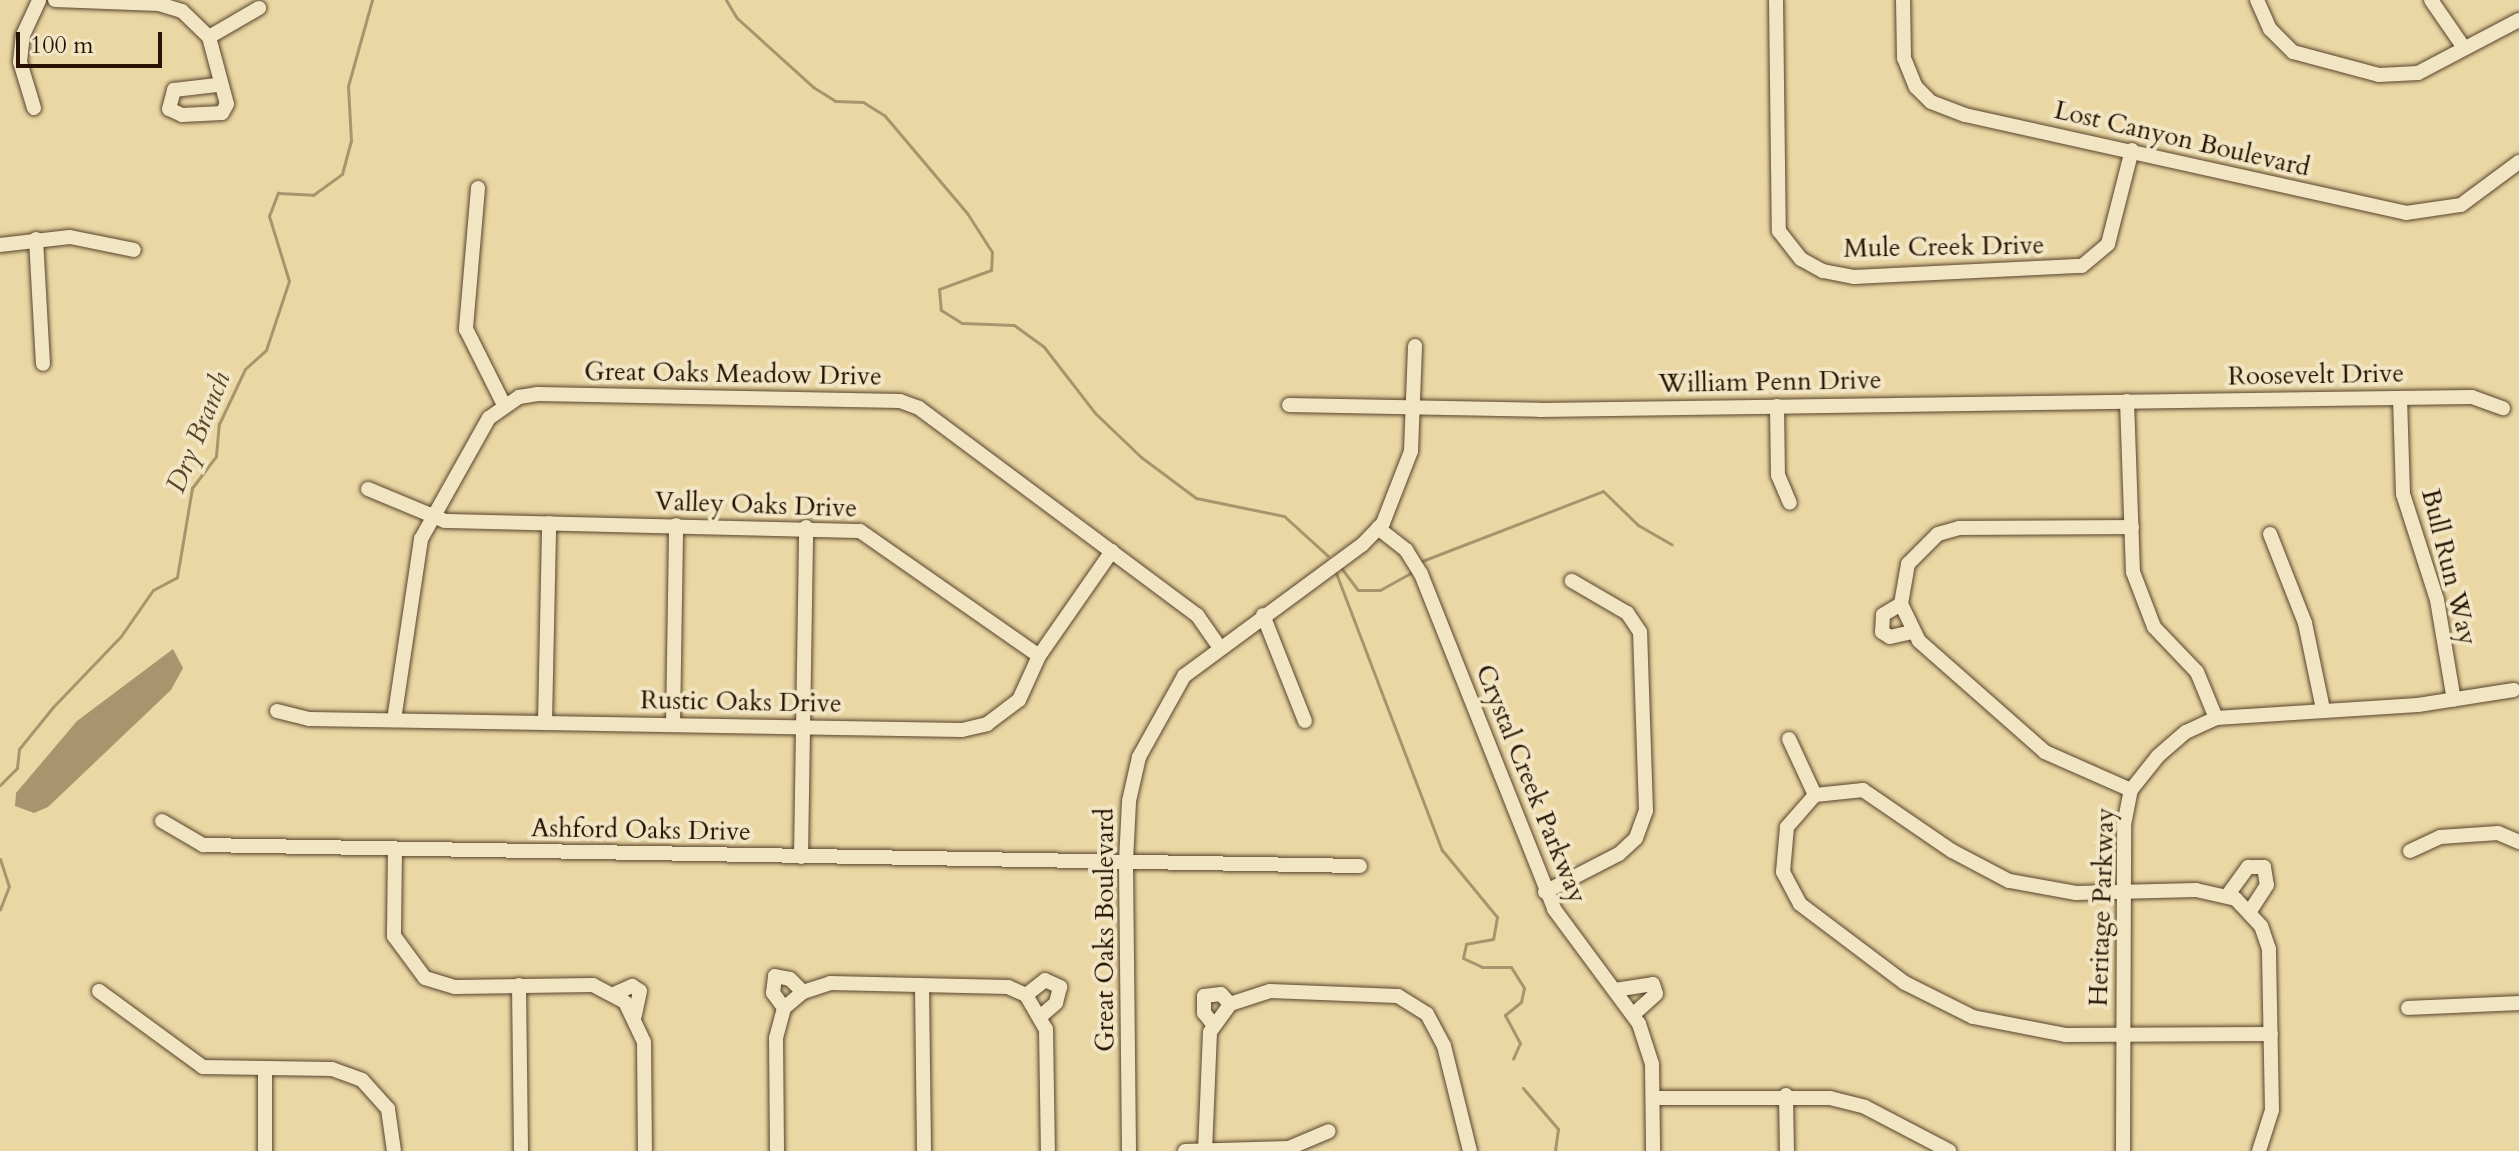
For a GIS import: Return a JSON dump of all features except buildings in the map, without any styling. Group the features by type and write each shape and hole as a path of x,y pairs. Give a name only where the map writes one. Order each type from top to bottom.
{"street":[{"path":"34,108 20,62 23,35 39,0"},
{"path":"55,0 159,4 182,11 209,37 217,85"},
{"name":"Mule Creek Drive","path":"1776,0 1779,231 1801,259 1823,271 1879,276 2082,266 2108,244 2132,150"},
{"name":"Lost Canyon Boulevard","path":"1903,0 1904,58 1931,102 2406,213 2461,205 2519,162"},
{"path":"2257,0 2270,29 2293,52 2319,62 2401,77 2519,20"},
{"path":"2431,0 2462,45"},
{"path":"209,37 259,8"},
{"path":"394,720 418,553 432,519 489,418 504,405 466,329 478,188"},
{"path":"0,245 36,239 110,240 134,250"},
{"path":"36,239 43,364"},
{"name":"Great Oaks Boulevard","path":"1129,1151 1126,861 1129,801 1144,746 1184,676 1219,646 1378,528 1407,468 1414,408 1415,346"},
{"name":"Great Oaks Meadow Drive","path":"504,405 538,394 900,401 1197,615 1219,646"},
{"name":"Roosevelt Drive","path":"2127,401 2472,397 2503,408"},
{"name":"Bull Run Way","path":"2400,398 2403,494 2437,600 2454,700"},
{"path":"2127,401 2133,572 2154,627 2197,672 2216,718"},
{"name":"William Penn Drive","path":"1289,405 1414,408 2127,401"},
{"path":"1777,406 1778,475 1790,503"},
{"path":"368,489 432,519"},
{"name":"Valley Oaks Drive","path":"432,519 806,527 873,535 1039,656"},
{"path":"545,722 549,523"},
{"path":"673,725 676,525"},
{"path":"801,857 806,527"},
{"path":"2131,790 2045,752 1912,632 1901,604 1908,564 1938,534 1959,528 2132,527"},
{"name":"Crystal Creek Parkway","path":"1378,528 1406,550 1421,574 1545,892 1634,1014 1648,1048 1654,1098 1653,1151"},
{"path":"2270,534 2305,623 2323,709"},
{"name":"Rustic Oaks Drive","path":"277,711 309,719 962,730 987,724 1019,700 1039,656 1112,551"},
{"path":"1545,892 1619,854 1636,838 1646,811 1640,632 1627,613 1572,581"},
{"path":"1901,604 1883,615 1882,632 1890,637 1912,632"},
{"path":"1263,615 1305,721"},
{"name":"Heritage Parkway","path":"2123,1151 2121,892 2131,790 2186,732 2216,718 2454,700 2514,690"},
{"path":"1789,739 1815,795"},
{"path":"2259,1151 2272,1110 2271,1034 2269,949 2250,911 2227,896 2052,890 2009,881 1952,851 1881,797 1847,788 1815,795 1787,827 1781,851 1788,888 1800,904 1905,983 1973,1017 2028,1031 2122,1036 2271,1034"},
{"name":"Ashford Oaks Drive","path":"162,821 203,845 1360,866"},
{"path":"2410,851 2440,837 2498,833 2519,842"},
{"path":"395,849 392,919 410,965 439,984 593,985 614,994 635,1015 644,1042 645,1151"},
{"path":"2227,896 2248,867 2264,867 2267,885 2250,911"},
{"path":"784,1008 773,993 775,976 790,979 803,992"},
{"path":"1026,995 1045,980 1060,987 1056,1003 1040,1017"},
{"path":"777,1151 776,1038 784,1008 803,992 830,983 1008,987 1026,995 1046,1029 1048,1151"},
{"path":"1615,990 1653,984 1656,994 1634,1014"},
{"path":"519,985 521,1151"},
{"path":"922,985 924,1151"},
{"path":"99,991 183,1058 224,1071 332,1069 362,1080 388,1109 394,1151"},
{"path":"1205,1151 1205,1061 1213,1024 1230,1004 1270,991 1374,993 1412,1003 1427,1014 1444,1046 1470,1151"},
{"path":"1213,1024 1204,1013 1204,996 1221,994 1230,1004"},
{"path":"2408,1008 2519,1003"},
{"path":"265,1072 265,1151"},
{"path":"1786,1095 1787,1151"},
{"path":"1654,1098 1786,1095 1865,1107 1949,1151"},
{"path":"1185,1151 1289,1148 1329,1131"}],"shaded area":[{"path":"173,649 183,668 171,690 48,807 34,813 15,806 16,793 77,721"}],"waterway":[{"name":"Dry Branch","path":"0,785 17,768 19,749 53,707 121,636 153,590 177,577 192,488 216,456 219,424 245,369 266,350 289,281 269,216 278,193 313,195 342,174 351,141 348,86 372,0"},
{"path":"726,0 737,18 813,87 835,101 863,102 885,116 967,213 992,252 991,270 939,289 941,310 962,323 1014,325 1044,347 1095,413 1141,457 1196,498 1284,516 1328,556"},
{"path":"1422,561 1603,491 1638,525 1672,545"},
{"path":"1342,569 1358,590 1380,590 1411,573"},
{"path":"1336,573 1442,850 1497,917 1493,939 1466,944 1463,958 1482,967 1511,967 1524,988 1521,1002 1505,1015 1520,1043 1513,1059"},
{"name":"Dry Branch","path":"0,859 9,886 0,909"},
{"path":"1523,1088 1558,1129 1555,1151"}]}
